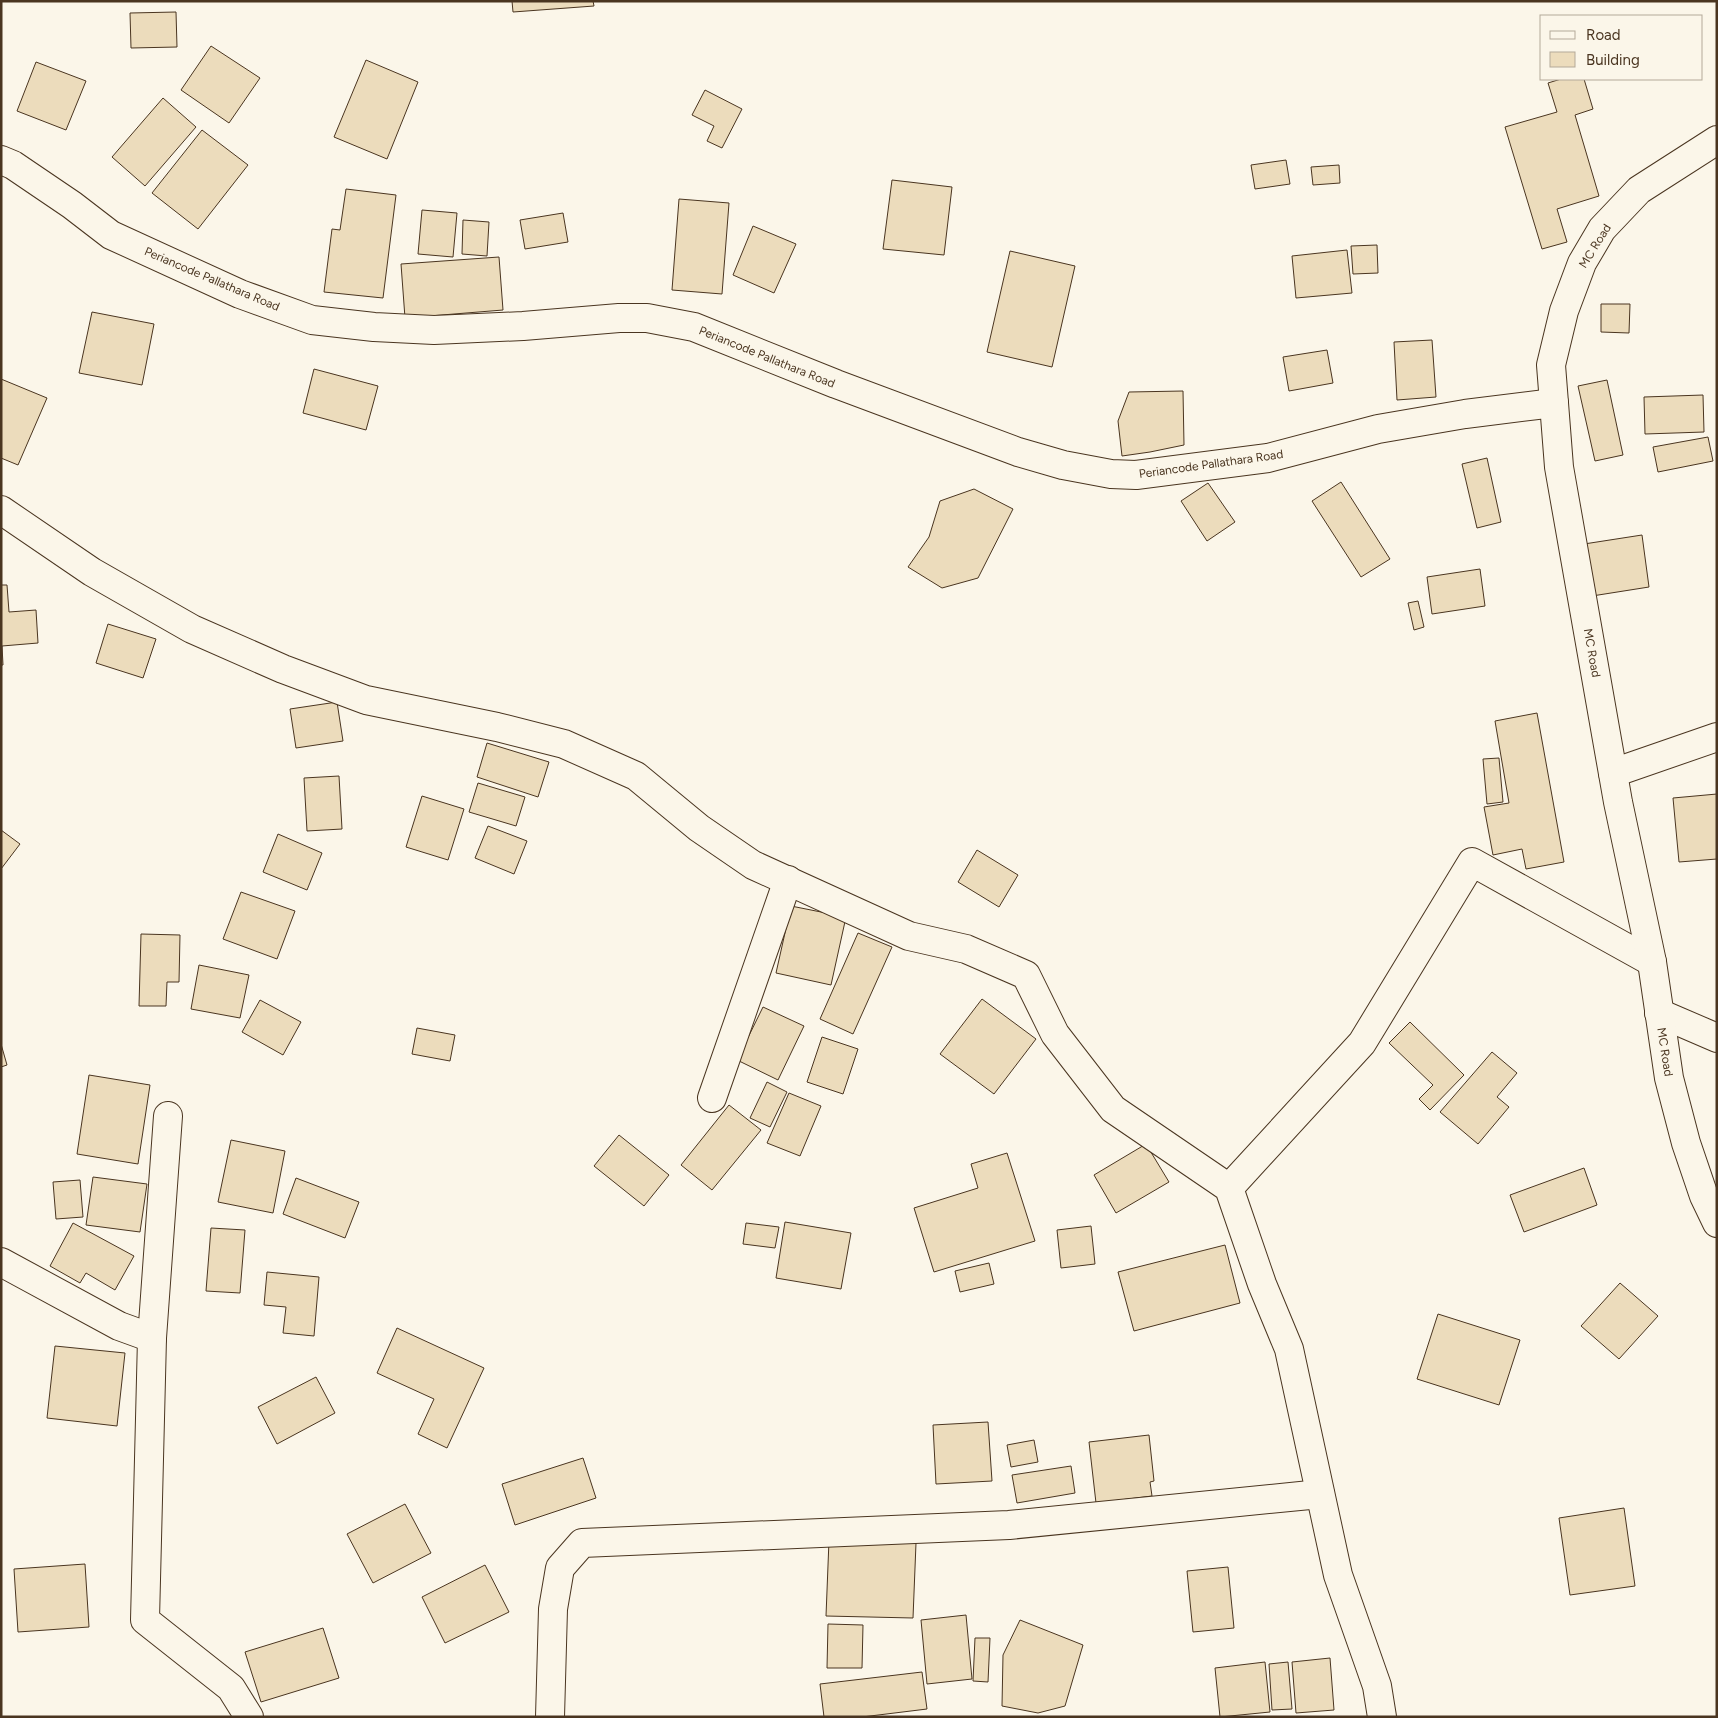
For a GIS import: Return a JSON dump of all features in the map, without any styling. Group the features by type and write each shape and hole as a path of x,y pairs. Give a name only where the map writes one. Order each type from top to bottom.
{"street":[{"name":"MC Road","path":"1717,140 1639,190 1602,228 1582,263 1564,311 1551,365 1558,467 1613,773 1652,962 1669,1078 1684,1134 1704,1196 1717,1222"},
{"name":"Periancode Pallathara Road","path":"1,160 13,165 72,205 111,235 240,294 312,320 374,327 434,330 523,326 619,318 648,318 694,327 836,384 1018,452 1063,465 1111,474 1136,475 1268,458 1378,429 1465,414 1554,403"},
{"path":"1,510 92,572 192,629 283,668 366,700 497,727 564,744 636,776 699,828 753,864 909,936 966,949 1026,975 1055,1034 1113,1109 1229,1188 1262,1284 1290,1349 1338,1575 1378,1686 1382,1717"},
{"path":"1613,773 1717,737"},
{"path":"1229,1188 1362,1044 1472,862 1652,962"},
{"path":"712,1098 788,880"},
{"path":"1659,1013 1717,1038"},
{"path":"168,1116 152,1338 145,1620 231,1688 249,1717"},
{"path":"1,1262 120,1326 152,1338"},
{"path":"550,1717 553,1609 560,1568 582,1543 1009,1525 1320,1494"}],"building":[{"path":"512,1 593,1 594,6 513,12"},
{"path":"176,12 177,47 131,48 130,13"},
{"path":"211,46 260,78 229,123 181,90"},
{"path":"366,60 418,82 387,159 334,137"},
{"path":"36,62 86,81 66,130 17,111"},
{"path":"1558,80 1584,80 1593,109 1575,115 1599,196 1557,209 1567,242 1542,249 1505,127 1557,112 1548,83"},
{"path":"705,90 742,109 722,148 707,141 714,126 692,115"},
{"path":"163,98 196,127 145,186 112,157"},
{"path":"202,130 248,165 198,229 152,193"},
{"path":"1286,160 1290,184 1255,189 1251,165"},
{"path":"1339,165 1340,183 1313,185 1311,167"},
{"path":"892,180 952,187 944,255 883,249"},
{"path":"346,189 396,195 383,298 324,292 332,229 340,230"},
{"path":"679,199 729,203 722,294 672,290"},
{"path":"422,210 457,213 453,257 418,254"},
{"path":"563,213 568,242 525,249 520,220"},
{"path":"463,220 489,222 487,256 462,254"},
{"path":"753,226 796,244 774,293 733,275"},
{"path":"1377,245 1378,273 1353,274 1351,246"},
{"path":"1347,250 1352,293 1296,298 1292,256"},
{"path":"1010,251 1075,266 1052,367 987,352"},
{"path":"499,257 503,310 405,318 401,264"},
{"path":"1601,304 1630,304 1629,333 1601,332"},
{"path":"92,312 154,324 142,385 79,373"},
{"path":"1432,340 1436,397 1397,400 1394,342"},
{"path":"1327,350 1333,383 1289,391 1283,357"},
{"path":"314,369 378,386 366,430 303,413"},
{"path":"1,379 47,398 18,465 1,458"},
{"path":"1607,380 1623,455 1595,461 1578,386"},
{"path":"1183,391 1184,445 1122,456 1118,421 1129,392"},
{"path":"1703,395 1704,432 1645,434 1644,397"},
{"path":"1708,437 1713,461 1658,472 1653,447"},
{"path":"1487,458 1501,522 1477,528 1462,464"},
{"path":"1341,482 1390,559 1361,577 1312,501"},
{"path":"1208,483 1235,522 1207,541 1181,501"},
{"path":"974,489 1013,509 978,578 942,588 908,567 929,537 940,501"},
{"path":"1642,535 1649,587 1592,596 1584,544"},
{"path":"1480,569 1485,606 1432,614 1427,577"},
{"path":"1,585 7,585 9,612 36,610 38,643 2,646 3,665 1,665"},
{"path":"1418,601 1424,627 1414,630 1408,603"},
{"path":"108,624 156,639 143,678 96,663"},
{"path":"337,702 343,741 296,748 290,709"},
{"path":"1537,713 1564,862 1526,869 1522,849 1493,855 1484,807 1509,803 1495,721"},
{"path":"487,743 549,762 538,797 477,777"},
{"path":"1499,758 1503,802 1487,804 1483,759"},
{"path":"339,776 342,829 307,831 304,778"},
{"path":"478,783 525,797 516,826 469,812"},
{"path":"1717,794 1717,859 1679,862 1673,798"},
{"path":"422,796 464,809 448,860 406,847"},
{"path":"488,826 527,841 514,874 475,858"},
{"path":"1,830 20,844 1,869"},
{"path":"278,834 322,853 307,890 263,872"},
{"path":"977,850 1018,875 999,907 958,882"},
{"path":"241,892 295,911 277,959 223,939"},
{"path":"791,906 846,917 831,985 776,973"},
{"path":"858,933 892,947 853,1034 820,1019"},
{"path":"141,934 180,935 179,982 167,982 166,1006 139,1006"},
{"path":"199,965 249,975 240,1018 191,1009"},
{"path":"982,999 1036,1039 994,1094 940,1054"},
{"path":"260,1000 301,1022 283,1055 242,1032"},
{"path":"763,1007 804,1026 778,1080 737,1060"},
{"path":"1410,1022 1464,1075 1430,1110 1419,1099 1433,1085 1389,1043"},
{"path":"417,1028 455,1035 450,1061 412,1054"},
{"path":"822,1037 858,1049 843,1094 807,1082"},
{"path":"1,1044 7,1065 1,1067"},
{"path":"1492,1052 1517,1073 1497,1097 1509,1107 1478,1144 1440,1112"},
{"path":"89,1075 150,1085 138,1164 77,1154"},
{"path":"767,1082 787,1092 770,1127 750,1118"},
{"path":"789,1093 821,1106 800,1156 767,1143"},
{"path":"729,1105 761,1130 712,1190 681,1165"},
{"path":"619,1135 669,1175 644,1206 594,1166"},
{"path":"231,1140 285,1151 273,1213 218,1202"},
{"path":"1146,1144 1169,1182 1116,1213 1094,1175"},
{"path":"1007,1153 1035,1241 934,1272 914,1208 978,1188 971,1164"},
{"path":"1584,1168 1597,1205 1524,1232 1510,1195"},
{"path":"93,1177 147,1184 140,1232 86,1225"},
{"path":"296,1178 359,1202 345,1238 283,1214"},
{"path":"80,1180 83,1217 56,1219 53,1182"},
{"path":"785,1222 851,1233 841,1289 776,1278"},
{"path":"73,1223 134,1256 115,1290 86,1273 80,1283 50,1266"},
{"path":"746,1223 779,1227 775,1248 743,1244"},
{"path":"1091,1226 1095,1264 1061,1268 1057,1230"},
{"path":"211,1228 245,1230 240,1293 206,1291"},
{"path":"1225,1245 1240,1303 1134,1331 1118,1272"},
{"path":"989,1263 994,1284 960,1292 955,1271"},
{"path":"267,1272 319,1277 314,1336 283,1333 286,1307 264,1305"},
{"path":"1620,1283 1658,1316 1619,1359 1581,1326"},
{"path":"1438,1314 1520,1340 1499,1405 1417,1379"},
{"path":"397,1328 484,1368 447,1448 418,1434 434,1399 377,1373"},
{"path":"55,1346 125,1353 117,1426 47,1418"},
{"path":"316,1377 335,1413 277,1444 258,1407"},
{"path":"988,1422 992,1481 936,1484 933,1425"},
{"path":"1149,1435 1154,1481 1150,1482 1152,1496 1096,1503 1089,1442"},
{"path":"1034,1440 1038,1462 1011,1467 1007,1445"},
{"path":"583,1458 596,1498 515,1525 502,1484"},
{"path":"1071,1466 1075,1493 1017,1503 1012,1475"},
{"path":"405,1504 431,1553 373,1583 347,1534"},
{"path":"1624,1508 1635,1586 1570,1595 1559,1518"},
{"path":"829,1540 916,1543 913,1618 826,1616"},
{"path":"85,1564 89,1627 18,1632 14,1569"},
{"path":"485,1565 509,1612 445,1643 422,1597"},
{"path":"1228,1567 1234,1628 1193,1632 1187,1571"},
{"path":"966,1615 972,1679 927,1684 921,1620"},
{"path":"1020,1620 1083,1645 1065,1706 1038,1713 1002,1706 1003,1655"},
{"path":"828,1624 863,1625 862,1668 827,1668"},
{"path":"323,1628 339,1678 261,1702 245,1652"},
{"path":"975,1638 990,1638 988,1682 973,1681"},
{"path":"1330,1658 1334,1710 1296,1713 1292,1662"},
{"path":"1265,1662 1270,1712 1220,1717 1215,1668"},
{"path":"1288,1662 1292,1709 1272,1710 1269,1664"},
{"path":"922,1672 927,1709 862,1717 824,1717 820,1684"}]}
